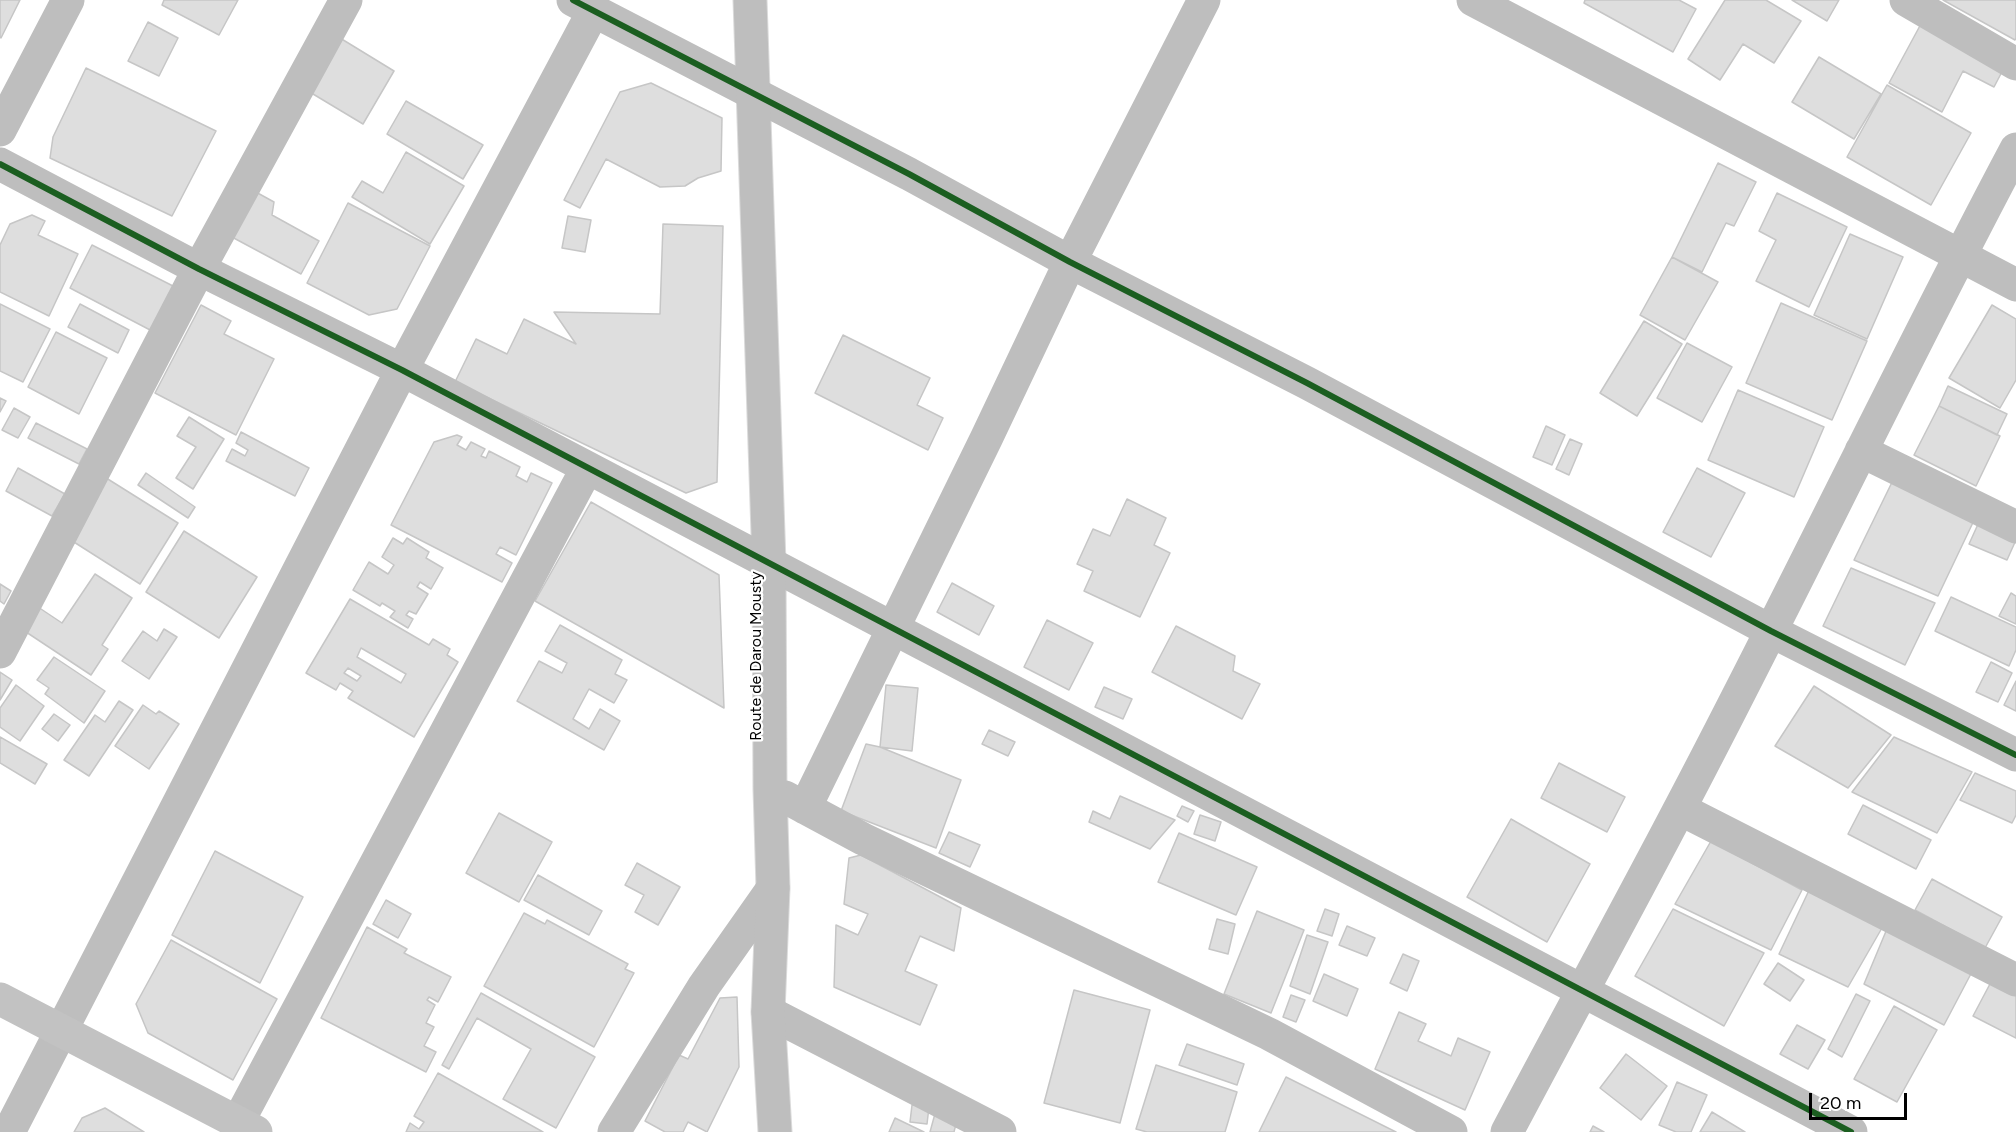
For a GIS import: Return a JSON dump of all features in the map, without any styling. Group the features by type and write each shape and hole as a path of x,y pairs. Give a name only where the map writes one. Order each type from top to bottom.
{"street":[{"path":"0,130 68,0"},
{"path":"0,652 199,269 346,0"},
{"name":"Route de Darou Mousty","path":"750,0 769,563 773,888 768,1012 775,1132"},
{"path":"805,808 894,629 1070,262 1204,0"},
{"path":"1473,0 2016,285"},
{"path":"1906,0 2016,64"},
{"path":"9,1132 402,370 584,5 909,174 1070,262 1317,389 1771,631 2016,755"},
{"path":"1507,1132 1581,990 1680,809 1960,255 2016,149"},
{"path":"0,164 199,269 402,370 1851,1132"},
{"path":"1861,451 2016,527"},
{"path":"0,999 247,1127 587,468"},
{"path":"770,789 863,839 1269,1034 1451,1132"},
{"path":"1680,809 2016,980"},
{"path":"614,1132 704,986 773,888"},
{"path":"768,1012 1000,1132"}],"building":[{"path":"0,0 20,0 1,38 0,37"},
{"path":"164,0 238,0 219,35 162,5"},
{"path":"1585,0 1679,0 1696,9 1673,52 1584,3"},
{"path":"1725,0 1766,0 1801,21 1774,63 1743,44 1720,80 1688,59"},
{"path":"1792,0 1839,0 1827,21"},
{"path":"1943,0 2016,0 2015,40"},
{"path":"148,22 178,38 159,76 128,61"},
{"path":"1922,22 2005,66 1994,87 1963,71 1942,112 1889,83"},
{"path":"340,38 394,71 363,124 308,91"},
{"path":"1819,57 1881,94 1854,139 1792,102"},
{"path":"86,68 216,131 172,216 50,158 53,137"},
{"path":"651,83 722,118 721,171 698,178 685,186 660,187 606,159 580,208 564,200 620,92"},
{"path":"1887,85 1971,133 1931,205 1847,157"},
{"path":"406,101 483,145 463,179 387,134"},
{"path":"406,152 464,186 430,244 352,197 362,181 383,193"},
{"path":"1718,163 1756,182 1734,226 1726,223 1702,272 1672,257"},
{"path":"254,191 274,202 272,215 319,241 301,274 230,236"},
{"path":"1777,193 1847,227 1809,307 1756,281 1776,240 1759,231"},
{"path":"348,203 430,246 397,309 369,315 307,283"},
{"path":"32,215 45,221 38,235 78,254 49,316 0,292 0,245 10,224"},
{"path":"568,216 591,220 585,252 562,248"},
{"path":"663,224 723,226 717,482 686,493 455,382 476,339 507,354 524,319 576,344 554,312 660,314"},
{"path":"1850,234 1903,257 1867,339 1814,315"},
{"path":"92,245 175,287 152,331 70,288"},
{"path":"1672,257 1718,282 1685,340 1640,315"},
{"path":"1781,303 1867,341 1832,420 1746,383"},
{"path":"0,304 50,329 23,382 0,371"},
{"path":"80,304 129,330 118,353 68,327"},
{"path":"201,305 231,321 224,334 274,359 236,435 155,393"},
{"path":"1992,305 2016,319 2016,380 2000,408 1949,378"},
{"path":"1644,321 1682,344 1637,416 1600,393"},
{"path":"56,332 107,358 79,414 28,387"},
{"path":"843,335 930,378 917,405 943,418 928,450 815,393"},
{"path":"1687,343 1732,367 1702,422 1657,398"},
{"path":"1948,386 2007,414 1997,435 1939,406"},
{"path":"1738,390 1824,427 1794,497 1708,460"},
{"path":"0,398 6,401 0,412"},
{"path":"1939,406 2000,436 1976,486 1914,455"},
{"path":"14,408 30,417 18,438 2,430"},
{"path":"189,417 224,439 193,489 176,478 196,447 177,436"},
{"path":"36,423 87,449 79,464 28,438"},
{"path":"1546,426 1565,435 1552,465 1533,457"},
{"path":"241,432 309,468 295,496 226,461 232,449 245,456 248,450 236,443"},
{"path":"457,435 462,437 457,445 466,450 471,442 485,449 481,456 486,458 489,451 520,467 516,476 527,482 531,473 552,483 516,555 500,547 496,554 512,563 502,582 391,525 434,442"},
{"path":"1570,439 1582,444 1569,475 1556,469"},
{"path":"18,468 65,494 52,516 6,491"},
{"path":"1697,468 1745,493 1711,557 1663,532"},
{"path":"1897,472 1978,512 1938,596 1854,560"},
{"path":"146,473 195,507 188,518 138,485"},
{"path":"103,476 178,523 140,584 66,537"},
{"path":"1127,499 1166,518 1154,545 1170,553 1140,617 1084,591 1093,571 1077,564 1093,529 1110,536"},
{"path":"591,502 719,575 724,708 535,601"},
{"path":"1979,522 2016,540 2007,560 1969,544"},
{"path":"184,531 257,577 219,638 146,592"},
{"path":"393,538 403,544 407,538 429,552 426,558 443,568 431,589 420,582 417,587 428,594 416,614 409,611 406,615 413,619 408,628 390,617 395,611 382,603 380,606 353,590 369,562 388,574 394,565 382,557"},
{"path":"1851,568 1935,603 1905,665 1823,626"},
{"path":"95,574 132,598 102,645 108,649 91,675 20,628 35,605 62,623"},
{"path":"952,583 994,606 979,635 937,612"},
{"path":"0,584 11,591 4,604 0,601"},
{"path":"2011,593 2016,596 2016,624 1999,616"},
{"path":"1951,597 2016,627 2016,650 2009,666 1935,631"},
{"path":"350,599 429,645 433,639 450,649 447,655 458,662 414,737 348,698 353,691 340,683 336,690 306,673","holes":["361,648 406,674 401,683 357,657","348,668 361,676 357,681 344,673"]},
{"path":"1047,620 1093,643 1069,690 1024,667"},
{"path":"560,625 622,660 615,674 627,680 614,703 589,689 573,719 589,729 600,709 620,721 604,750 517,701 539,661 562,673 567,663 545,651"},
{"path":"1176,626 1235,656 1233,671 1260,684 1242,719 1152,672"},
{"path":"164,629 177,637 149,679 122,661 143,631 157,641"},
{"path":"54,657 105,691 84,723 45,694 49,688 37,680"},
{"path":"1991,662 2012,673 1998,702 1976,692"},
{"path":"0,672 12,680 0,700"},
{"path":"2016,681 2016,711 2004,705"},
{"path":"16,685 44,706 20,741 0,727 0,708"},
{"path":"886,685 918,688 912,751 880,747"},
{"path":"1814,686 1891,735 1848,788 1775,746"},
{"path":"1104,687 1132,699 1123,719 1095,707"},
{"path":"119,701 133,710 89,776 64,760 95,715 105,722"},
{"path":"143,705 156,714 159,711 179,724 149,769 115,746"},
{"path":"54,714 70,725 58,741 42,729"},
{"path":"989,730 1015,742 1008,756 982,744"},
{"path":"0,737 47,764 35,784 0,763"},
{"path":"1894,737 1972,772 1937,833 1852,792"},
{"path":"866,744 880,747 961,780 936,848 841,811"},
{"path":"1559,763 1625,797 1607,832 1541,798"},
{"path":"1975,773 2016,791 2016,815 2012,823 1960,800"},
{"path":"1120,796 1175,820 1150,849 1089,822 1093,811 1110,819"},
{"path":"1863,805 1931,840 1916,869 1848,834"},
{"path":"1182,806 1194,811 1188,822 1177,816"},
{"path":"499,813 552,842 519,902 466,873"},
{"path":"1200,815 1221,822 1215,841 1194,834"},
{"path":"1511,819 1590,864 1547,942 1467,897"},
{"path":"949,832 980,845 970,867 939,853"},
{"path":"1179,833 1257,867 1236,915 1158,882"},
{"path":"1711,841 1802,890 1771,950 1675,904"},
{"path":"215,851 303,897 260,983 172,935"},
{"path":"861,855 961,908 954,951 920,936 905,971 937,985 920,1025 834,987 836,925 858,935 868,914 844,904 849,858"},
{"path":"637,863 680,887 658,925 635,912 644,895 625,885"},
{"path":"538,875 602,911 589,935 524,900"},
{"path":"1932,879 2002,917 1985,948 1915,910"},
{"path":"1812,884 1886,921 1848,987 1779,954"},
{"path":"386,900 411,914 398,938 373,924"},
{"path":"1325,909 1339,914 1332,936 1317,931"},
{"path":"1673,909 1764,953 1724,1026 1635,976"},
{"path":"1257,911 1304,930 1271,1013 1224,994"},
{"path":"524,913 545,924 547,920 628,964 625,969 634,973 594,1047 484,986"},
{"path":"1217,919 1235,924 1228,954 1209,949"},
{"path":"1889,924 1974,968 1944,1025 1864,984"},
{"path":"1347,926 1375,938 1367,956 1339,945"},
{"path":"367,927 407,949 404,953 451,977 438,1002 429,997 427,1000 435,1005 426,1023 434,1027 424,1046 436,1052 426,1072 321,1018"},
{"path":"1307,935 1328,942 1310,994 1290,986"},
{"path":"171,940 277,999 233,1080 148,1033 136,1004"},
{"path":"1403,954 1419,961 1407,991 1390,983"},
{"path":"1778,963 1804,980 1790,1001 1764,984"},
{"path":"1324,974 1358,989 1347,1016 1313,1001"},
{"path":"1991,982 2016,995 2016,1038 1973,1016"},
{"path":"1074,990 1150,1010 1120,1123 1044,1103"},
{"path":"481,993 595,1057 556,1128 503,1099 531,1049 477,1018 449,1069 442,1065"},
{"path":"1856,994 1870,1001 1842,1057 1828,1049"},
{"path":"1291,995 1305,1000 1296,1022 1283,1017"},
{"path":"737,997 739,1067 707,1132 688,1122 683,1132 665,1132 645,1121 679,1055 688,1059 720,998"},
{"path":"1894,1006 1937,1030 1897,1102 1854,1079"},
{"path":"1399,1012 1426,1024 1418,1041 1451,1056 1458,1038 1490,1052 1465,1110 1375,1069"},
{"path":"1797,1025 1825,1040 1808,1069 1780,1054"},
{"path":"1187,1044 1244,1064 1237,1085 1179,1065"},
{"path":"1626,1054 1667,1086 1641,1120 1600,1088"},
{"path":"1156,1065 1237,1092 1225,1132 1147,1132 1136,1129"},
{"path":"438,1073 543,1132 406,1132 410,1123 419,1129 424,1122 414,1116"},
{"path":"1286,1077 1396,1132 1259,1132"},
{"path":"1677,1082 1707,1095 1691,1132 1676,1132 1659,1125"},
{"path":"912,1105 929,1107 927,1124 910,1122"},
{"path":"105,1108 144,1132 74,1132 82,1118"},
{"path":"936,1110 958,1116 954,1132 930,1132"},
{"path":"1712,1112 1745,1132 1700,1132"},
{"path":"895,1118 924,1132 889,1132"},
{"path":"1593,1126 1604,1132 1590,1132"}],"cycle path":[{"path":"573,0 909,174 1070,262 1307,383 1771,631 2016,755"},
{"path":"0,164 199,269 402,370 1851,1132"}]}
